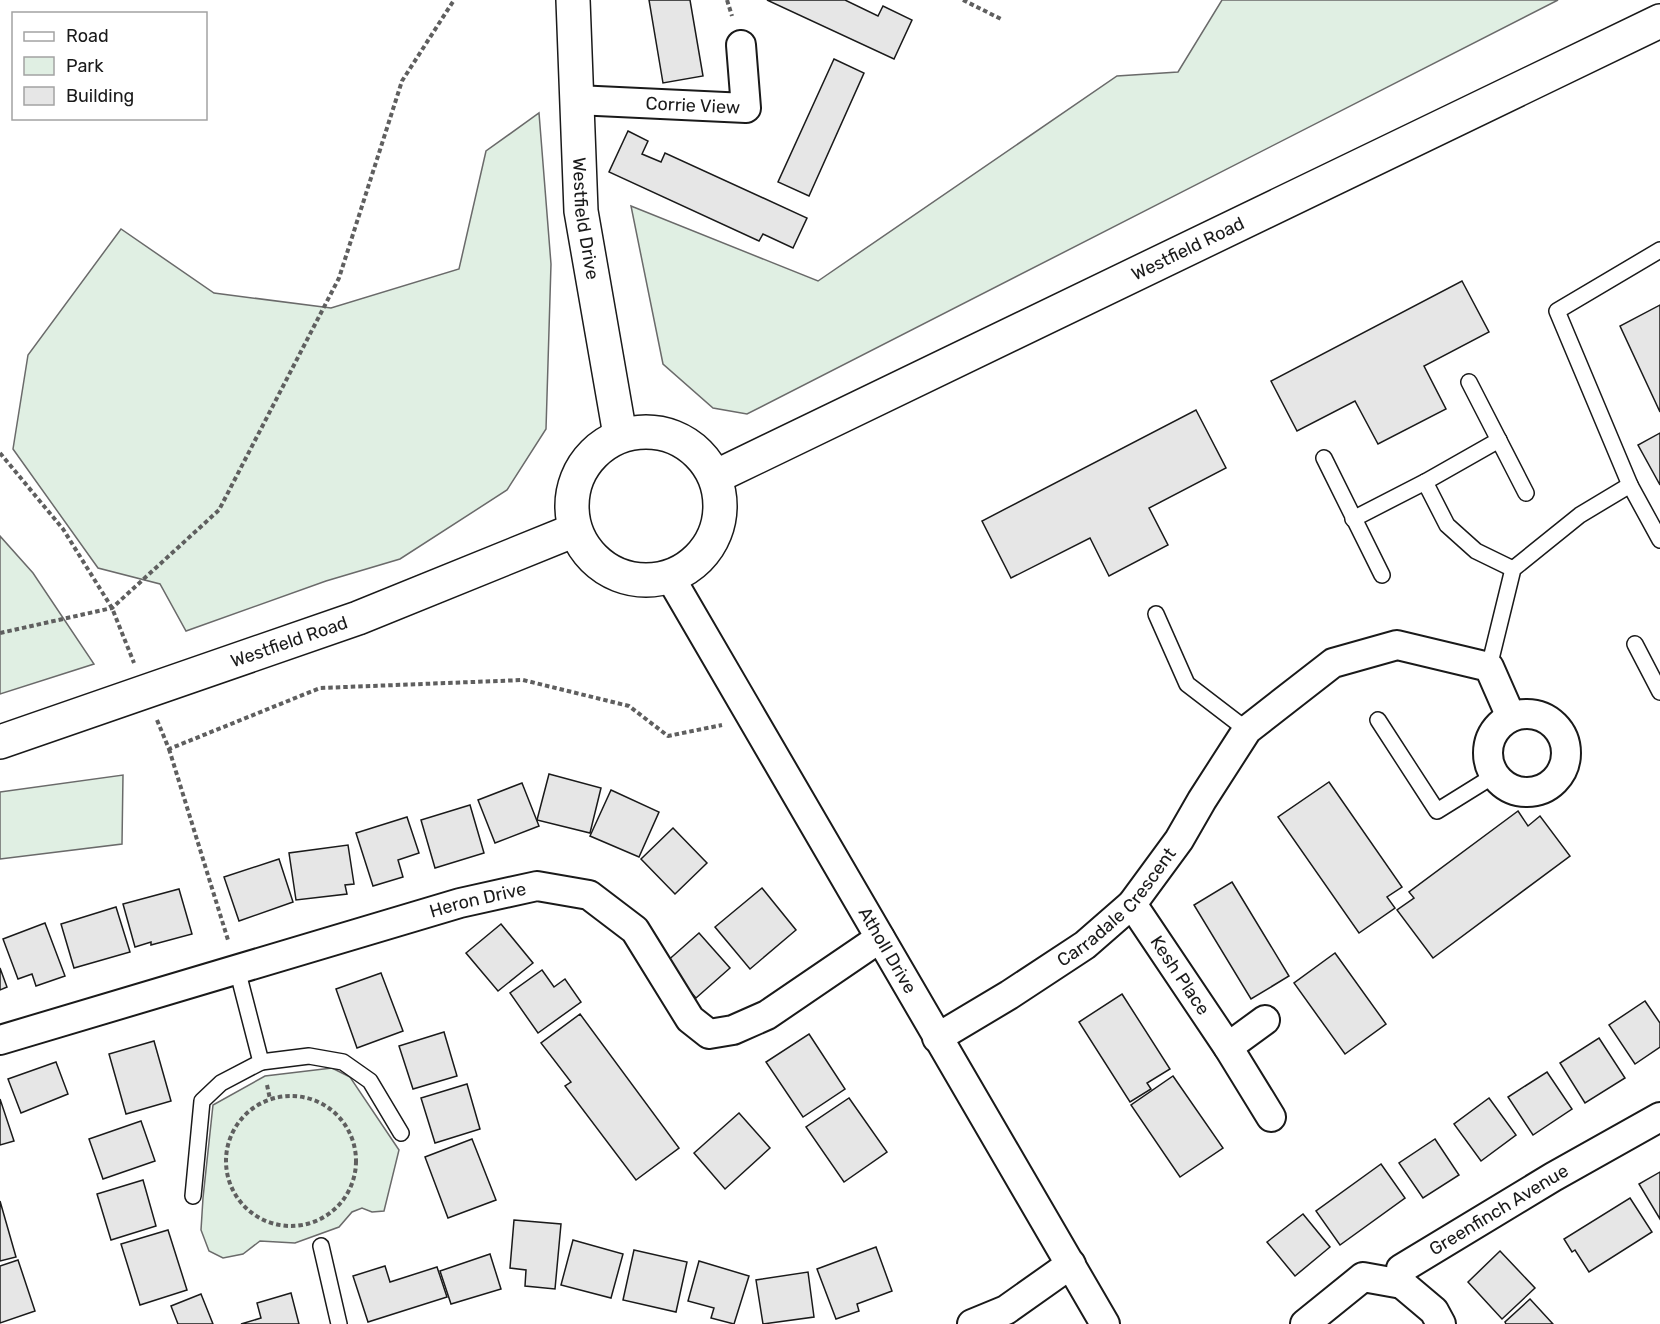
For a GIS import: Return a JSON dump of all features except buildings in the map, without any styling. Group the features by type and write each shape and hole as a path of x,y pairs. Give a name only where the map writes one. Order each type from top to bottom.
{"street":[{"name":"Westfield Drive","path":"573,0 581,211 620,435"},
{"name":"Westfield Road","path":"715,477 1660,21"},
{"name":"Corrie View","path":"576,100 746,108 741,45"},
{"path":"642,431 672,435 690,444 708,464 715,477 721,501 719,522 704,554 692,565 670,577 653,580 623,577 596,562 583,546 575,530 571,510 574,486 580,470 602,445 620,435 642,431"},
{"name":"Westfield Road","path":"0,742 358,618 575,530"},
{"name":"Atholl Drive","path":"670,577 1105,1324"},
{"name":"Carradale Crescent","path":"937,1038 1009,995 1085,945 1132,904 1179,840 1247,730 1333,663 1397,645 1489,667"},
{"path":"1489,667 1511,717"},
{"path":"1524,713 1537,715 1549,720 1559,729 1566,747 1565,766 1558,778 1548,787 1523,792 1510,789 1495,774 1488,759 1488,746 1497,729 1511,717 1524,713"},
{"name":"Heron Drive","path":"0,1040 460,903 537,886 589,895 635,930 690,1019 709,1034 733,1030 767,1014 880,938"},
{"name":"Kesh Place","path":"1132,904 1228,1047 1271,1117"},
{"path":"1228,1047 1265,1020"},
{"name":"Greenfinch Avenue","path":"1402,1284 1401,1269 1553,1177 1660,1117"},
{"path":"972,1324 1005,1310 1071,1264"},
{"path":"1305,1324 1363,1277 1402,1284 1434,1311 1442,1324"}],"lane":[{"path":"1660,250 1557,311 1630,485 1660,540"},
{"path":"1469,382 1526,493"},
{"path":"1353,519 1499,440"},
{"path":"1324,458 1382,575"},
{"path":"1425,482 1447,525 1476,551 1513,569"},
{"path":"1489,667 1513,569 1580,515 1630,485"},
{"path":"1156,614 1187,684 1247,730"},
{"path":"1635,644 1660,692"},
{"path":"1378,720 1437,812 1495,774"},
{"path":"237,969 261,1062"},
{"path":"193,1196 202,1101 222,1083 261,1062 309,1056 343,1062 370,1082 400,1133"},
{"path":"321,1246 339,1324"}],"path":[{"path":"0,633 112,608 219,510 339,278 402,81 454,0"},
{"path":"963,0 1002,19"},
{"path":"0,453 63,529 112,608 135,666"},
{"path":"169,749 320,688 523,680 628,706 668,736 752,719"},
{"path":"156,719 169,749 237,969"},
{"path":"290,1095 310,1098 329,1107 343,1121 353,1139 357,1159 354,1179 345,1198 332,1212 314,1222 293,1226 273,1223 254,1215 240,1200 230,1183 226,1162 229,1142 238,1123 252,1109 270,1099 290,1095"}],"green space":[{"path":"1222,0 1558,0 747,414 713,408 663,364 631,206 818,281 1117,76 1178,72"},
{"path":"539,113 551,264 546,429 507,490 400,559 326,581 186,631 160,584 98,568 13,449 28,355 121,229 214,293 331,308 459,269 486,151"},
{"path":"0,536 33,573 94,664 0,694"},
{"path":"123,775 122,844 0,859 0,792"},
{"path":"332,1068 350,1077 399,1150 384,1211 372,1212 362,1208 352,1212 339,1227 295,1243 260,1241 243,1254 223,1258 209,1251 201,1230 213,1105 265,1076"}]}
